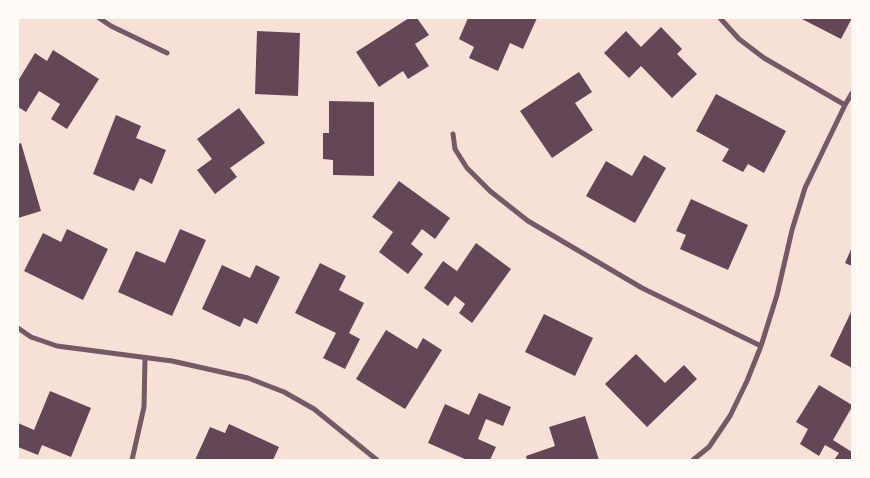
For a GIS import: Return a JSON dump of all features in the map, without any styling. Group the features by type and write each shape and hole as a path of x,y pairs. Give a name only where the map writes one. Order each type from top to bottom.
{"street":[{"path":"99,18 110,26 167,53"},
{"path":"720,18 739,39 764,58 845,105"},
{"path":"692,460 709,446 730,416 747,381 761,346 777,295 792,230 805,188 852,93"},
{"path":"453,134 455,149 467,168 490,191 528,221 642,288 761,346"},
{"path":"18,328 31,338 58,346 172,361 248,378 284,392 314,409 377,460"},
{"path":"132,460 144,407 145,358"}],"building":[{"path":"409,18 417,18 429,35 415,44 429,66 408,79 403,71 379,87 356,52"},
{"path":"468,18 537,18 523,49 510,43 498,71 469,58 474,47 459,39"},
{"path":"800,18 852,18 841,39"},
{"path":"661,27 682,49 677,54 697,74 672,98 641,66 629,78 604,53 626,31 641,47"},
{"path":"257,31 300,33 298,96 255,94"},
{"path":"53,50 99,79 67,129 51,119 60,104 39,91 26,112 18,107 18,81 35,53 47,61"},
{"path":"579,72 592,92 575,103 593,130 552,158 520,111"},
{"path":"716,94 786,131 764,173 748,164 743,172 722,161 729,149 696,131"},
{"path":"329,101 374,102 374,176 333,175 333,160 323,159 323,133 329,133"},
{"path":"239,108 265,143 230,168 237,177 215,194 197,170 212,159 197,139"},
{"path":"116,115 141,126 136,138 166,150 152,184 140,178 134,191 93,174"},
{"path":"21,143 41,211 18,218 18,144"},
{"path":"644,155 666,168 635,223 586,196 606,161 632,176"},
{"path":"399,181 450,218 435,239 422,229 411,244 423,254 408,274 379,252 393,232 372,217"},
{"path":"691,199 748,225 728,270 680,249 686,235 676,231"},
{"path":"67,229 108,249 83,300 24,271 43,233 61,242"},
{"path":"180,229 206,240 172,316 118,292 136,251 165,263"},
{"path":"476,243 511,269 472,323 459,313 465,304 455,296 448,306 424,288 443,261 457,271"},
{"path":"852,247 852,266 845,263"},
{"path":"320,263 346,276 339,290 364,303 349,333 360,339 345,369 323,358 336,333 295,313"},
{"path":"222,265 250,278 256,265 280,277 257,324 244,318 240,327 202,309"},
{"path":"852,310 852,368 830,356"},
{"path":"544,314 593,338 575,376 525,352"},
{"path":"386,330 417,349 423,338 442,350 405,409 356,379"},
{"path":"636,354 665,383 684,365 697,379 647,427 605,384"},
{"path":"819,385 852,405 833,440 852,452 852,460 834,460 839,453 825,445 819,456 800,444 808,429 796,422"},
{"path":"50,391 91,408 71,457 42,445 38,455 18,447 18,423 34,430"},
{"path":"479,393 511,407 503,426 486,419 478,439 496,447 490,460 467,460 428,443 445,404 469,415"},
{"path":"585,416 599,460 527,460 526,456 555,446 549,427"},
{"path":"229,424 279,447 273,460 195,460 210,427 225,433"}]}
